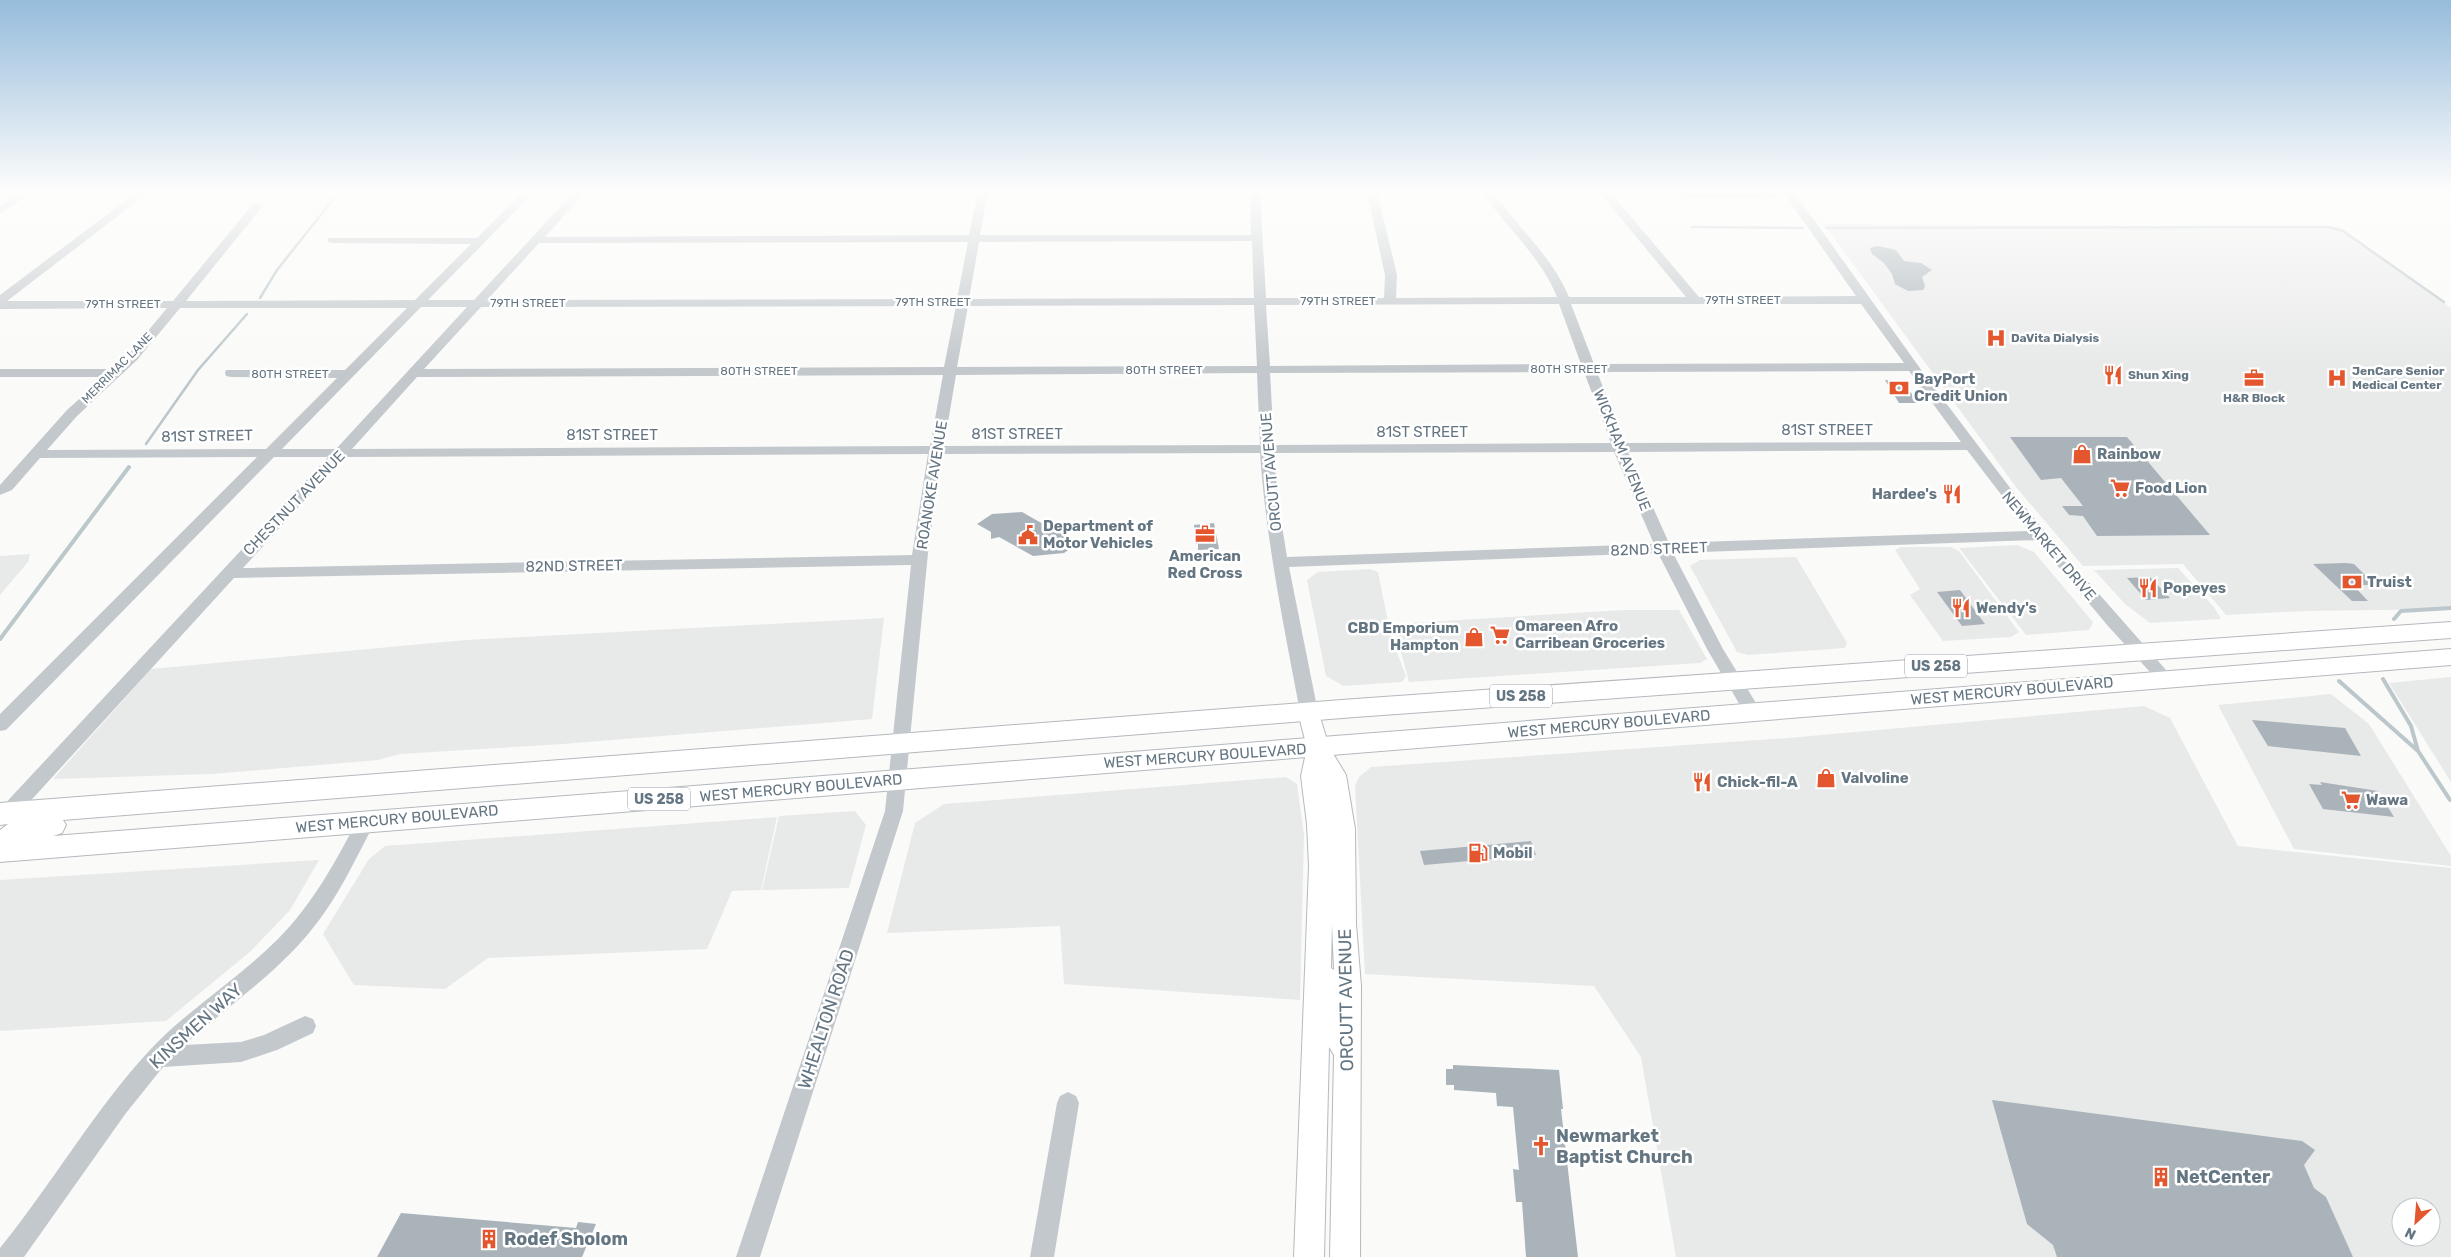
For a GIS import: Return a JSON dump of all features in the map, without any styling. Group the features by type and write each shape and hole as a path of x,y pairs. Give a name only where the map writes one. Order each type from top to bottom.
{"highway":[{"name":"WEST MERCURY BOULEVARD","path":"2,816 178,800 1309,712 2451,630"},
{"name":"WEST MERCURY BOULEVARD","path":"0,850 1318,748 2451,657"},
{"path":"0,850 14,833 29,827 94,822 178,800"}],"main road":[{"name":"ORCUTT AVENUE","path":"1309,712 1318,748 1335,775 1343,829 1344,924 1348,974 1345,1257"},
{"name":"ORCUTT AVENUE","path":"1309,1257 1321,866 1319,824 1312,776 1318,748"},
{"path":"1317,977 1324,977 1331,984 1333,1027 1336,1037 1348,1053"}],"street":[{"path":"0,301 67,251"},
{"name":"MERRIMAC LANE","path":"0,491 7,487 72,413 133,357 221,251"},
{"path":"0,725 471,251"},
{"name":"CHESTNUT AVENUE","path":"2,816 527,251"},
{"name":"ROANOKE AVENUE","path":"898,780 925,518 949,371 972,251"},
{"name":"ORCUTT AVENUE","path":"1258,251 1267,449 1280,562 1309,712"},
{"path":"1385,251 1391,275 1390,301"},
{"name":"WICKHAM AVENUE","path":"1535,251 1556,280 1619,448 1663,549 1733,682 1752,713"},
{"path":"1653,251 1695,300"},
{"name":"NEWMARKET DRIVE","path":"1830,251 1969,446 2039,535 2138,651 2166,679"},
{"name":"79TH STREET","path":"0,305 1866,300"},
{"name":"80TH STREET","path":"414,373 1914,368"},
{"path":"0,373 115,373"},
{"name":"80TH STREET","path":"231,373 349,374"},
{"name":"81ST STREET","path":"35,454 1969,446"},
{"name":"82ND STREET","path":"1280,562 2039,535"},
{"name":"82ND STREET","path":"228,573 920,560"},
{"name":"WHEALTON ROAD","path":"748,1257 884,846 894,810 898,780"},
{"name":"KINSMEN WAY","path":"8,1257 130,1091 158,1058 196,1021 274,957 301,929 332,887 366,822"},
{"path":"158,1058 240,1052 269,1043 306,1026"},
{"path":"1042,1257 1068,1103"}],"shaded area":[{"path":"1843,251 2372,251 2451,308 2451,609 2305,611 2226,615 2183,564 2083,566 2016,487"},
{"path":"2017,545 2034,552 2093,622 2089,630 2026,635 1959,548"},
{"path":"1901,547 1951,547 1959,551 2019,632 2011,637 1943,641 1910,595 1920,589 1895,550"},
{"path":"30,554 28,562 0,595 0,556"},
{"path":"1796,557 1847,643 1845,648 1748,655 1737,652 1690,566 1700,560"},
{"path":"2178,568 2214,607 2221,619 2150,623 2125,604 2094,570"},
{"path":"1370,569 1378,572 1391,637 1406,676 1402,682 1344,686 1326,676 1307,580 1318,572"},
{"path":"1624,610 1679,610 1707,659 1700,663 1409,682 1394,626 1394,624"},
{"path":"884,618 872,719 563,744 400,754 378,760 211,774 53,779 151,669 466,640"},
{"path":"2451,677 2451,782 2389,683"},
{"path":"2331,694 2369,724 2451,856 2451,866 2294,849 2218,705"},
{"path":"2144,706 2170,718 2238,846 2451,868 2451,1257 1676,1257 1641,1057 1594,986 1365,974 1355,786 1359,777 1371,767 1788,738"},
{"path":"1286,777 1297,784 1304,835 1300,1000 1064,984 1060,926 887,933 915,823 944,804"},
{"path":"855,811 866,825 849,888 762,890 779,816"},
{"path":"777,817 761,890 732,891 707,949 488,958 445,989 354,985 323,934 369,859 385,846"},
{"path":"319,860 290,910 251,951 166,1021 0,1031 0,880"}],"building":[{"path":"1871,251 1896,251 1904,261 1921,263 1932,270 1922,277 1925,286 1923,290 1908,291 1895,284 1892,274 1884,263 1872,254"},
{"name":"BayPort Credit Union","path":"1885,380 1903,381 1918,403 1899,403"},
{"name":"Food Lion","path":"2010,437 2127,437 2210,535 2097,536 2083,516 2069,515 2062,506 2083,506 2061,478 2041,480"},
{"name":"Department of Motor Vehicles","path":"1022,512 1079,543 1064,553 1033,556 999,537 991,539 991,532 977,524 992,514"},
{"name":"American Red Cross","path":"1214,523 1219,549 1198,550 1198,544 1195,544 1194,525"},
{"name":"Truist","path":"2313,564 2354,564 2375,585 2353,585 2368,601 2352,601"},
{"name":"Popeyes","path":"2150,577 2170,598 2146,600 2127,578"},
{"name":"Wendy's","path":"1960,590 1985,624 1962,626 1937,592"},
{"name":"Wawa","path":"2252,720 2345,728 2361,756 2268,746"},
{"name":"Wawa","path":"2320,782 2378,791 2394,817 2323,809 2309,784 2322,785"},
{"name":"Mobil","path":"1531,841 1536,855 1424,865 1420,851"},
{"name":"Newmarket Baptist Church","path":"1453,1065 1559,1070 1563,1109 1561,1109 1578,1257 1526,1257 1522,1202 1516,1202 1513,1169 1519,1170 1513,1107 1497,1106 1496,1093 1454,1090 1454,1085 1446,1085 1446,1069 1453,1069"},
{"name":"NetCenter","path":"1992,1100 2302,1141 2315,1150 2304,1165 2314,1188 2326,1197 2353,1257 2057,1257 2053,1245 2027,1224"},
{"name":"Rodef Sholom","path":"401,1213 576,1228 578,1222 596,1224 582,1257 377,1257"}],"waterway":[{"path":"260,298 277,270 292,251"},
{"path":"2371,251 2444,302"},
{"path":"146,444 198,370 247,314"},
{"path":"0,639 129,467"},
{"path":"2394,619 2401,611 2451,608"},
{"path":"2383,679 2411,726 2418,751"},
{"path":"2339,681 2418,751"},
{"path":"2418,751 2450,800"}],"place":[{"name":"DaVita Dialysis","path":"1996,338"},
{"name":"Shun Xing","path":"2113,375"},
{"name":"H&R Block","path":"2254,378"},
{"name":"JenCare Senior Medical Center","path":"2337,378"},
{"name":"BayPort Credit Union","path":"1899,388"},
{"name":"Rainbow","path":"2082,454"},
{"name":"Food Lion","path":"2120,488"},
{"name":"Hardee's","path":"1952,494"},
{"name":"American Red Cross","path":"1205,534"},
{"name":"Department of Motor Vehicles","path":"1028,535"},
{"name":"Truist","path":"2352,582"},
{"name":"Popeyes","path":"2148,588"},
{"name":"Wendy's","path":"1961,608"},
{"name":"Omareen Afro Carribean Groceries","path":"1500,635"},
{"name":"CBD Emporium Hampton","path":"1474,637"},
{"name":"Valvoline","path":"1826,778"},
{"name":"Chick-fil-A","path":"1702,782"},
{"name":"Wawa","path":"2351,800"},
{"name":"Mobil","path":"1478,853"},
{"name":"Newmarket Baptist Church","path":"1541,1146"},
{"name":"NetCenter","path":"2161,1177"},
{"name":"Rodef Sholom","path":"489,1239"}]}
